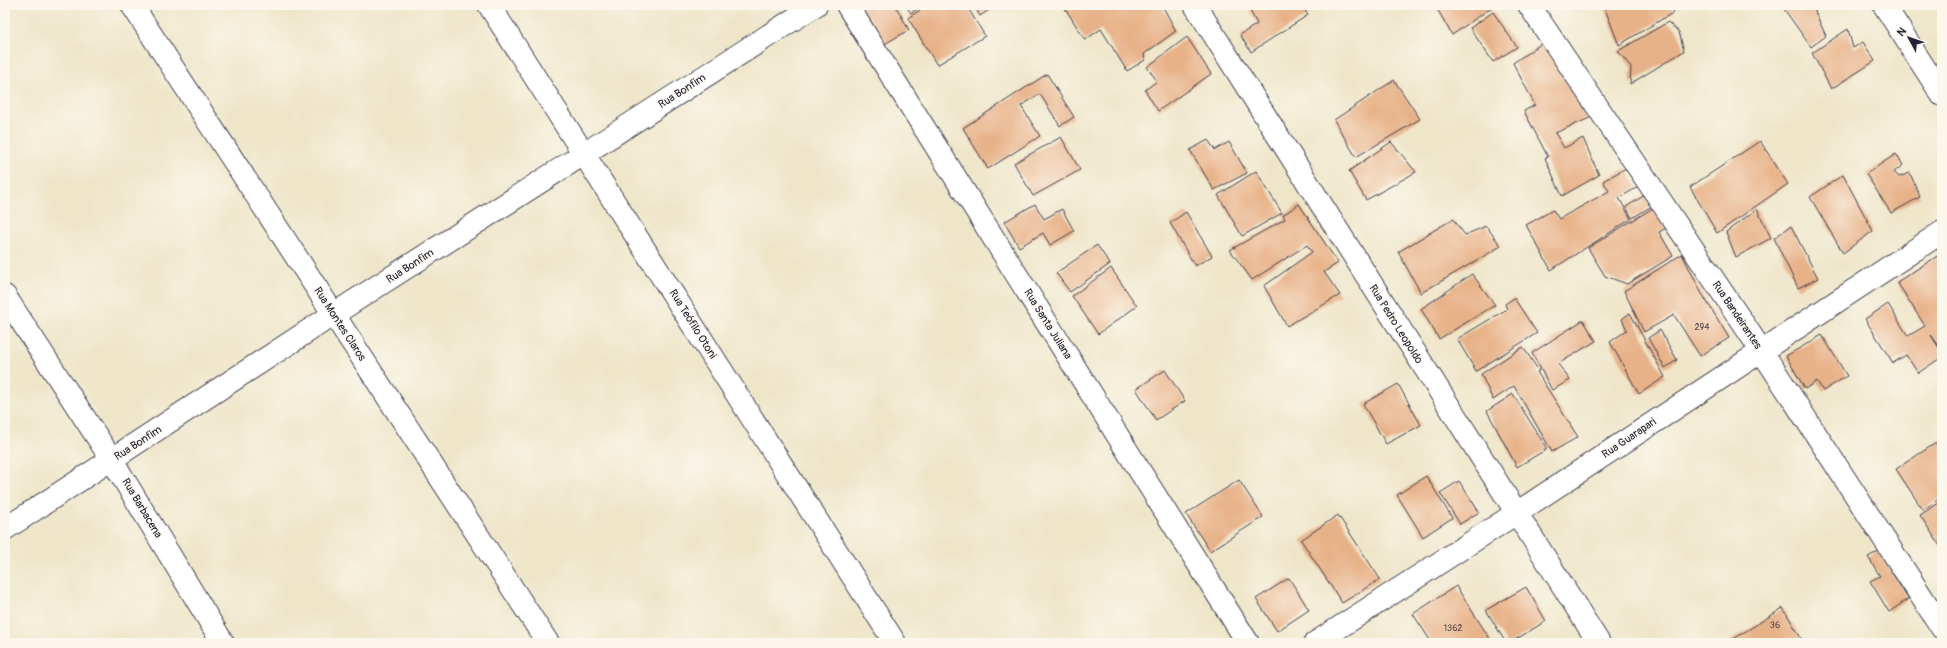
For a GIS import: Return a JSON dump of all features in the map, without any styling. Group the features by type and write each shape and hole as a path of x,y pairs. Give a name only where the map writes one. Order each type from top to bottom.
{"street":[{"name":"Rua Montes Claros","path":"132,5 548,643"},
{"name":"Rua Teófilo Otoni","path":"489,5 895,643"},
{"name":"Rua Bonfim","path":"5,529 334,314 816,5"},
{"name":"Rua Santa Juliana","path":"848,5 1248,643"},
{"name":"Rua Pedro Leopoldo","path":"1195,5 1598,643"},
{"name":"Rua Bandeirantes","path":"1529,5 1761,350 1942,628"},
{"path":"1884,5 1942,95"},
{"name":"Rua Guarapari","path":"1315,643 1516,514 1761,350 1942,232"},
{"name":"Rua Barbacena","path":"5,296 112,460 223,643"}],"building":[{"path":"857,5 895,5 909,30 881,46"},
{"path":"905,5 924,5 911,13"},
{"path":"928,5 966,5 985,36 937,65 908,18"},
{"path":"974,5 997,5 980,16"},
{"path":"1063,5 1162,5 1176,31 1144,54 1145,60 1127,71 1101,29 1085,40"},
{"path":"1247,5 1301,5 1308,15 1251,52 1240,35 1257,24"},
{"path":"1435,5 1495,5 1452,35"},
{"path":"1611,5 1671,5 1674,12 1619,45 1605,9"},
{"path":"1790,5 1812,5 1826,36 1811,47 1784,9"},
{"path":"1493,12 1517,47 1493,62 1470,28"},
{"path":"1668,22 1679,32 1684,51 1630,84 1631,67 1618,51"},
{"path":"1848,29 1853,48 1863,42 1875,61 1831,89 1812,53"},
{"path":"1187,37 1211,74 1158,111 1145,90 1157,81 1147,67"},
{"path":"1545,41 1592,117 1555,133 1564,148 1583,138 1599,175 1562,196 1545,158 1548,157 1524,111 1535,105 1513,63"},
{"path":"1047,74 1074,117 1060,126 1040,94 1021,106 1040,136 988,169 963,128"},
{"path":"1394,80 1420,119 1356,157 1334,120"},
{"path":"1061,137 1080,170 1033,196 1014,163"},
{"path":"1208,140 1215,150 1229,142 1247,173 1214,190 1190,150"},
{"path":"1760,141 1788,184 1717,233 1690,187"},
{"path":"1391,142 1416,172 1366,200 1349,171"},
{"path":"1896,154 1903,165 1894,172 1899,177 1910,173 1920,197 1891,213 1866,174"},
{"path":"1626,168 1638,187 1619,198 1631,219 1551,270 1526,225 1553,210 1559,219 1609,191 1603,181"},
{"path":"1256,171 1282,213 1242,236 1218,195"},
{"path":"1843,175 1873,231 1843,253 1810,197"},
{"path":"1645,195 1652,206 1632,218 1626,207"},
{"path":"1035,204 1044,219 1062,209 1074,231 1050,245 1043,233 1019,247 1004,222"},
{"path":"1299,204 1338,263 1324,272 1340,295 1287,326 1264,286 1312,252 1307,245 1252,280 1230,250 1285,219 1283,215"},
{"path":"1653,208 1666,228 1659,232 1673,256 1627,284 1605,276 1588,248"},
{"path":"1757,209 1771,238 1736,257 1726,232"},
{"path":"1186,212 1212,256 1195,266 1170,223"},
{"path":"1453,219 1465,235 1486,226 1501,246 1421,293 1398,252"},
{"path":"1791,226 1818,278 1798,288 1774,238"},
{"path":"1097,245 1110,264 1070,292 1056,273"},
{"path":"1942,253 1942,346 1940,347 1931,335 1942,353 1942,357 1918,373 1906,355 1893,363 1865,319 1888,304 1908,336 1925,326 1897,282"},
{"path":"1682,254 1701,292 1729,338 1700,356 1674,315 1644,332 1624,291"},
{"path":"1111,268 1137,306 1098,334 1072,296"},
{"path":"1472,274 1495,305 1439,339 1421,309"},
{"path":"1514,298 1537,333 1476,371 1457,339 1507,309 1505,304"},
{"path":"1630,313 1665,377 1639,394 1610,342 1627,330 1622,319"},
{"path":"1583,320 1596,341 1558,364 1570,380 1552,390 1532,353"},
{"path":"1660,330 1677,360 1665,368 1648,338"},
{"path":"1822,335 1847,376 1823,391 1817,381 1805,389 1786,356"},
{"path":"1523,347 1578,437 1552,452 1514,386 1493,400 1481,374"},
{"path":"1165,370 1185,401 1156,420 1136,389"},
{"path":"1398,384 1421,425 1386,444 1363,404"},
{"path":"1513,394 1547,449 1517,467 1487,411"},
{"path":"1942,439 1942,497 1923,510 1896,469"},
{"path":"1426,476 1452,518 1423,537 1397,495"},
{"path":"1239,480 1263,517 1210,551 1186,514"},
{"path":"1459,481 1479,512 1460,524 1440,493"},
{"path":"1942,501 1942,549 1920,515"},
{"path":"1338,515 1380,579 1342,603 1301,540"},
{"path":"1879,551 1908,599 1889,612 1870,581 1880,576 1868,557"},
{"path":"1289,578 1309,610 1277,631 1256,599"},
{"path":"1456,586 1492,642 1491,643 1432,643 1413,614"},
{"path":"1526,587 1546,621 1510,643 1506,643 1486,610"},
{"path":"1783,608 1804,643 1727,643"}]}
